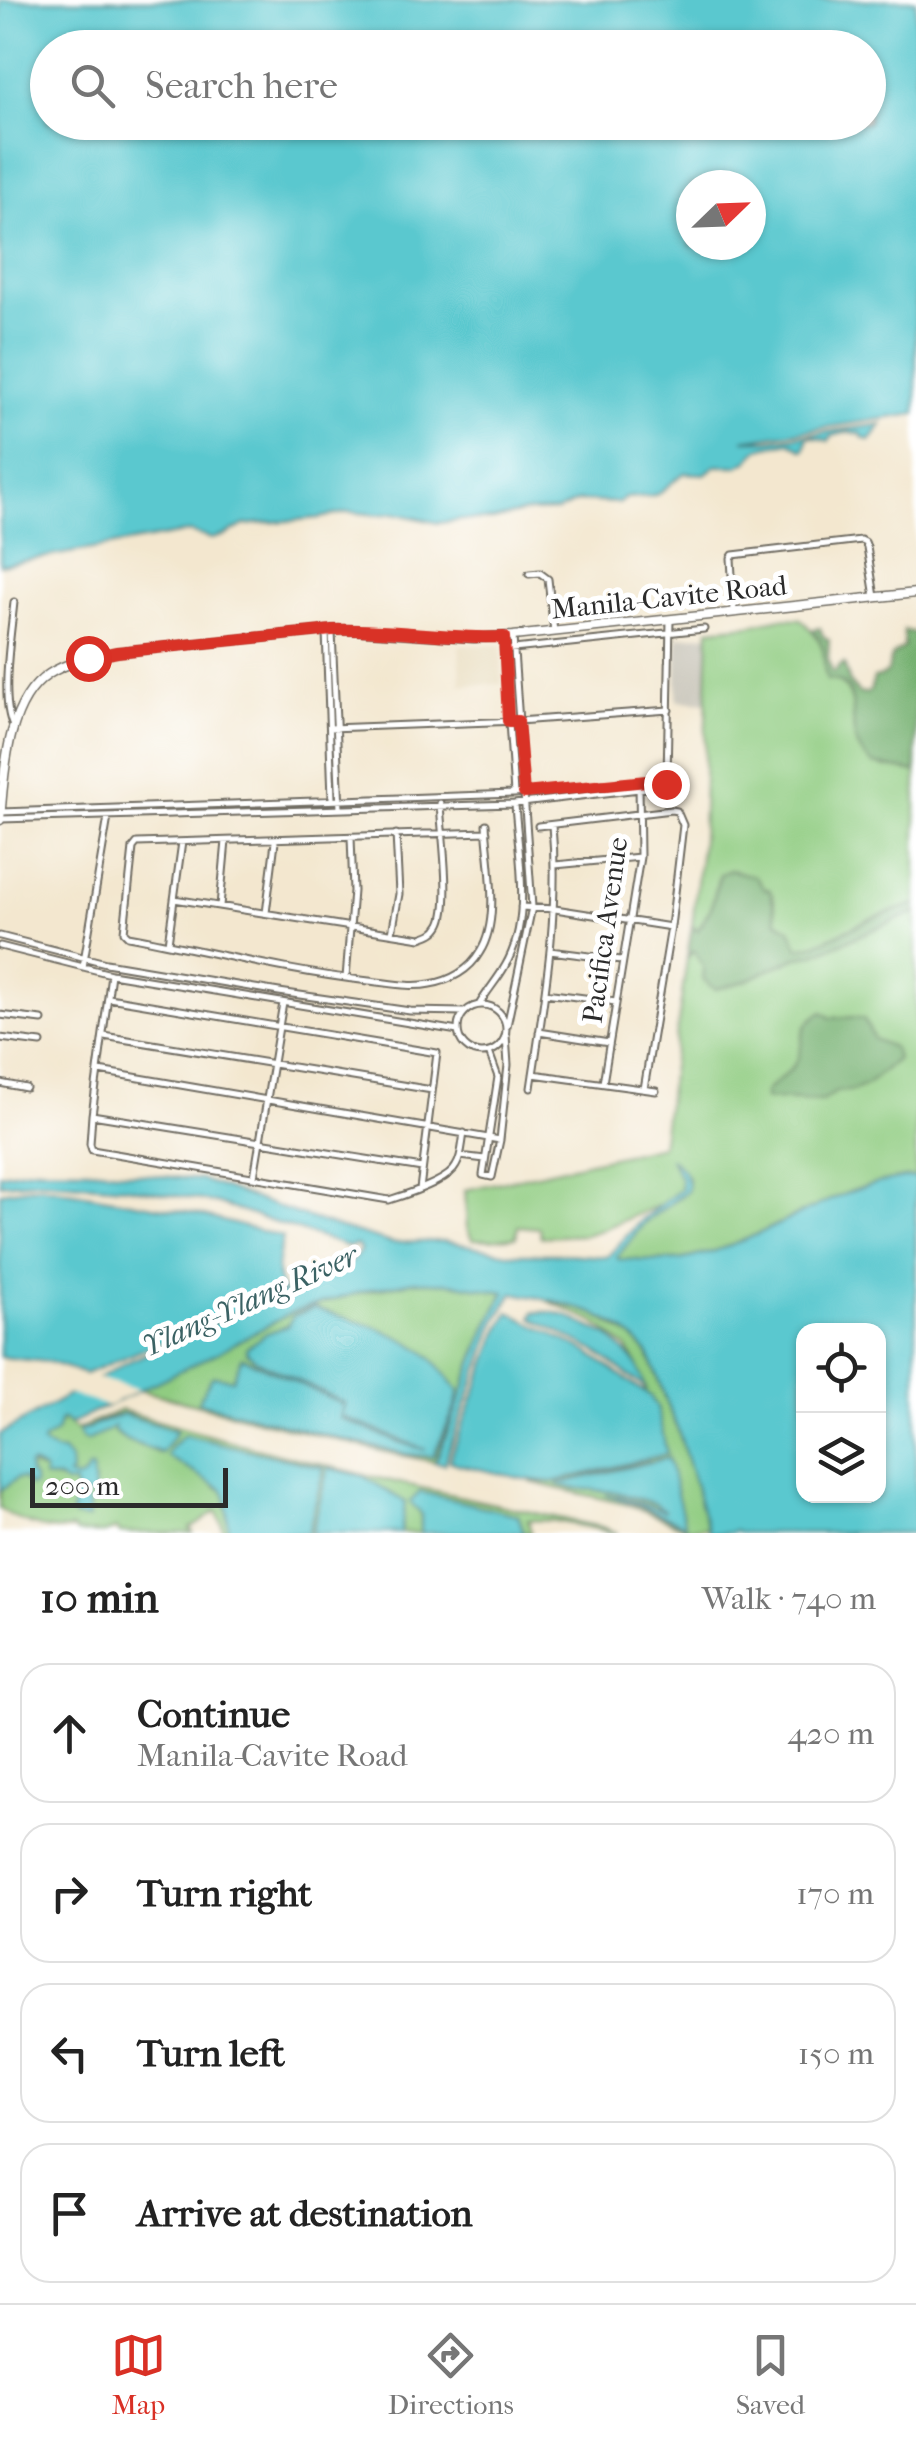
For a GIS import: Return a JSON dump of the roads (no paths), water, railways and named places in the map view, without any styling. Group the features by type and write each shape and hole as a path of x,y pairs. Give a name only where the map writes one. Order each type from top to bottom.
{"main road":[{"name":"Manila-Cavite Road","path":"0,819 7,752 14,726 30,695 47,675 88,658 328,631 508,637 916,593"}],"street":[{"path":"734,613 732,555 861,540 865,542 874,598"},
{"path":"529,574 540,573 548,579 554,632"},
{"path":"14,602 3,678 8,718 14,726"},
{"path":"0,819 514,804 667,779 670,620"},
{"path":"504,650 704,630"},
{"path":"328,631 340,808"},
{"path":"489,1052 498,1077 482,1175 493,1177 508,1066 507,1026 532,907 514,649 508,637"},
{"path":"0,936 106,963 410,1012 464,1012 479,1004 506,965 522,907 504,650 508,637"},
{"path":"334,728 669,710"},
{"path":"332,808 334,728"},
{"path":"0,812 640,786"},
{"name":"Pacifica Avenue","path":"603,1083 640,858 640,786"},
{"path":"174,899 422,938 434,933 443,920 446,902 439,796"},
{"path":"82,967 109,809"},
{"path":"538,826 674,810 682,818 671,927 644,1089"},
{"path":"486,824 487,832 491,926 479,955 469,966 456,976 427,985 346,978 128,936 124,932 133,848 140,842 487,832"},
{"path":"532,1088 555,909 552,825"},
{"path":"392,933 399,894 396,834"},
{"path":"346,978 353,891 350,836"},
{"path":"266,913 276,840"},
{"path":"220,906 226,841"},
{"path":"168,944 182,842"},
{"path":"555,865 640,858"},
{"path":"522,907 671,927"},
{"path":"0,946 111,974 458,1031"},
{"path":"550,951 622,960"},
{"path":"111,974 92,1115 92,1150 389,1200 451,1173 460,1156 464,1134"},
{"path":"545,993 616,1002"},
{"path":"109,998 437,1052 420,1188"},
{"path":"254,1177 283,1002"},
{"path":"342,1011 343,1002"},
{"path":"479,1004 494,1008 507,1026"},
{"path":"464,1012 458,1031 469,1049 482,1054 489,1052 503,1043 506,1035"},
{"path":"0,1015 42,1020"},
{"path":"539,1032 609,1043"},
{"path":"104,1036 432,1090"},
{"path":"0,1038 40,1044"},
{"path":"98,1072 500,1140"},
{"path":"534,1074 656,1090"},
{"path":"0,1083 26,1088"},
{"path":"92,1115 422,1168"},
{"path":"460,1156 485,1159"}],"water":[{"path":"0,0 916,0 916,414 743,440 883,424 870,440 848,432 832,436 829,441 811,436 803,450 790,442 766,446 738,466 715,466 705,474 684,473 658,494 625,498 619,503 579,501 557,511 438,523 394,513 350,512 244,525 212,539 189,532 0,565"},
{"path":"670,1158 684,1172 687,1191 645,1222 618,1259 689,1258 746,1239 857,1190 916,1177 916,1533 709,1533 679,1433 648,1353 618,1326 593,1313 513,1293 497,1319 444,1464 435,1462 505,1292 414,1281 291,1313 70,1424 60,1420 56,1432 43,1444 63,1452 70,1460 68,1476 77,1480 92,1469 96,1499 84,1494 82,1497 89,1505 88,1519 72,1513 76,1490 73,1483 43,1477 45,1471 32,1464 29,1473 34,1485 17,1478 0,1491 0,1434 129,1361 347,1266 361,1250 357,1245 349,1247 212,1202 126,1187 40,1181 0,1184 0,1174 35,1168 89,1169 202,1180 392,1243 444,1241 514,1254 607,1257 642,1219 681,1189 680,1177"},
{"name":"Ylang-Ylang River","path":"40,1186 193,1213 283,1237 277,1272 284,1291 85,1374 49,1362 0,1357 0,1192"},
{"path":"314,1308 401,1338 427,1354 444,1372 459,1391 433,1457 350,1441 198,1402 211,1378 233,1379 242,1357 343,1404 340,1418 426,1450 341,1416 345,1403 247,1352 246,1348 267,1333 288,1326 293,1316"},
{"path":"509,1312 586,1351 650,1396 657,1407 667,1454 552,1482 449,1461"},
{"path":"534,1312 567,1316 609,1336 637,1364 646,1388 595,1351 534,1319"},
{"path":"123,1414 177,1431 162,1453 126,1440 114,1431 114,1426 86,1441 80,1437 78,1432"},
{"path":"184,1435 324,1468 308,1533 229,1533 223,1490 167,1456"},
{"path":"668,1458 685,1525 605,1495 665,1511 656,1504 617,1492 557,1484"},
{"path":"328,1468 363,1476 405,1502 401,1533 312,1533"},
{"path":"420,1492 518,1515 524,1533 421,1533 421,1514 410,1502"}]}
